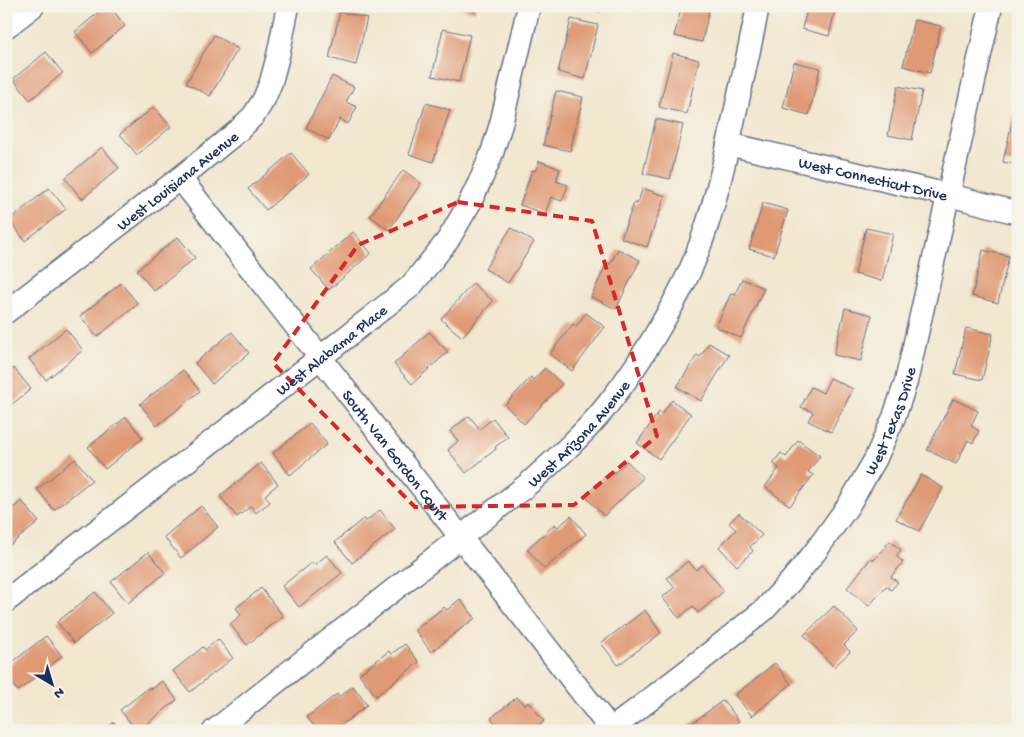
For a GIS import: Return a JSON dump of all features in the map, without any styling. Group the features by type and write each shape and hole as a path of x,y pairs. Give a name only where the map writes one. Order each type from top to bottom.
{"street":[{"path":"6,27 33,6"},
{"name":"West Louisiana Avenue","path":"6,312 180,178 238,131 254,115 264,99 271,82 288,6"},
{"name":"West Alabama Place","path":"6,601 411,286 448,240 469,204 492,154 501,124 528,6"},
{"name":"West Arizona Avenue","path":"214,731 527,485 558,457 604,408 646,352 674,303 696,257 716,194 758,6"},
{"name":"West Texas Drive","path":"611,730 764,610 815,552 848,506 875,460 894,417 906,382 991,6"},
{"name":"West Connecticut Drive","path":"728,144 949,195 1018,213"},
{"name":"South Van Gordon Court","path":"180,178 611,730"}],"highlighted area":[{"path":"458,202 592,221 657,436 574,505 415,507 273,363 358,245"}],"building":[{"path":"106,6 110,6 125,26 92,53 75,32"},
{"path":"454,6 476,6 475,12"},
{"path":"581,6 602,6 601,12"},
{"path":"682,6 710,6 702,42 674,36"},
{"path":"808,6 836,6 829,36 802,29"},
{"path":"340,12 367,18 356,65 329,58"},
{"path":"571,19 598,25 585,79 558,72"},
{"path":"914,20 941,26 930,73 903,66"},
{"path":"443,29 470,35 459,82 432,76"},
{"path":"214,35 238,49 210,96 186,83"},
{"path":"46,52 63,73 30,100 13,79"},
{"path":"673,53 699,60 687,114 659,107"},
{"path":"794,62 820,68 809,115 783,108"},
{"path":"332,76 354,87 346,102 357,107 348,124 340,119 329,140 306,128"},
{"path":"898,86 922,91 912,140 888,135"},
{"path":"556,91 583,97 570,151 543,145"},
{"path":"426,103 450,110 433,162 409,154"},
{"path":"154,107 171,127 137,155 120,134"},
{"path":"1015,109 1018,109 1018,165 1003,162"},
{"path":"656,119 683,125 670,179 643,173"},
{"path":"102,147 119,168 82,199 65,178"},
{"path":"291,153 309,174 266,210 248,189"},
{"path":"539,161 560,169 556,181 568,185 562,201 551,197 545,214 520,205 532,170 535,171"},
{"path":"403,170 421,183 389,230 370,216"},
{"path":"49,188 66,209 25,241 9,220"},
{"path":"643,188 665,196 647,247 621,238 634,203 637,204"},
{"path":"763,203 788,210 774,256 749,249"},
{"path":"511,228 534,242 508,283 485,269"},
{"path":"866,228 893,234 882,281 855,274"},
{"path":"353,232 371,253 329,290 311,269"},
{"path":"178,237 195,258 154,291 137,270"},
{"path":"618,249 640,260 616,309 591,297 607,263 610,264"},
{"path":"983,250 1009,256 998,303 972,296"},
{"path":"742,279 764,288 741,338 716,327 731,293 735,294"},
{"path":"121,283 138,304 97,337 80,316"},
{"path":"473,283 493,301 462,337 441,319"},
{"path":"845,308 872,315 861,361 834,355"},
{"path":"586,313 605,327 572,371 550,354 573,324 576,326"},
{"path":"966,328 993,334 982,380 955,374"},
{"path":"66,329 83,350 46,380 29,359"},
{"path":"232,332 249,353 212,384 195,363"},
{"path":"429,332 448,352 412,384 394,364"},
{"path":"709,343 729,355 701,401 677,387 697,355 700,357"},
{"path":"14,368 31,389 6,409 6,374"},
{"path":"545,368 562,384 524,424 505,405 531,377 533,380"},
{"path":"183,370 200,391 157,426 140,404"},
{"path":"830,378 853,389 831,432 808,421 813,412 801,407 811,387 823,393"},
{"path":"953,399 978,411 971,426 979,431 973,443 968,440 956,464 927,450"},
{"path":"672,400 691,414 659,459 637,443 659,412 662,414"},
{"path":"469,416 480,429 493,418 508,437 466,473 448,450 458,441 450,431"},
{"path":"126,417 143,438 105,469 88,447"},
{"path":"310,423 327,444 290,475 273,453"},
{"path":"798,440 820,456 808,472 813,475 790,506 765,487 779,468 773,463 781,453 786,457"},
{"path":"75,459 92,480 54,510 37,489"},
{"path":"627,461 643,478 604,516 585,496 612,470 614,473"},
{"path":"261,463 278,484 265,495 270,502 256,513 251,506 237,517 220,496"},
{"path":"921,475 943,488 919,531 896,519"},
{"path":"22,501 39,522 6,548 6,513"},
{"path":"201,506 218,527 181,558 164,537"},
{"path":"380,510 395,529 352,563 335,542 364,518 366,521"},
{"path":"739,513 762,535 750,547 753,551 737,566 719,547 736,530 729,523"},
{"path":"571,516 586,534 544,569 527,549 555,524 558,527"},
{"path":"890,541 901,550 896,556 903,562 891,577 898,582 891,590 886,586 869,606 847,588 871,558 874,560"},
{"path":"148,552 165,573 128,603 111,582"},
{"path":"327,555 342,573 299,607 282,586 312,562 314,565"},
{"path":"688,561 696,570 702,565 724,591 698,613 693,606 679,618 662,597 675,587 667,578"},
{"path":"261,588 283,616 247,645 230,624 241,615 236,608"},
{"path":"95,592 112,613 74,643 57,622"},
{"path":"460,599 475,618 431,652 415,630 444,607 447,610"},
{"path":"834,606 858,631 844,645 850,652 834,667 804,635"},
{"path":"645,610 661,633 618,665 601,643"},
{"path":"46,636 62,656 18,691 6,677 6,667"},
{"path":"218,639 233,658 190,692 173,671 203,647 205,650"},
{"path":"405,644 419,662 376,696 359,674 389,651 391,654"},
{"path":"775,663 791,684 752,716 735,695"},
{"path":"162,681 177,700 137,731 120,710 150,687 152,689"},
{"path":"353,686 367,705 334,731 318,731 307,717 337,694 339,697"},
{"path":"517,697 524,705 528,702 544,721 533,731 490,731 497,725 491,718"},
{"path":"723,700 739,721 727,731 682,731"},
{"path":"114,722 120,731 103,731"}]}
